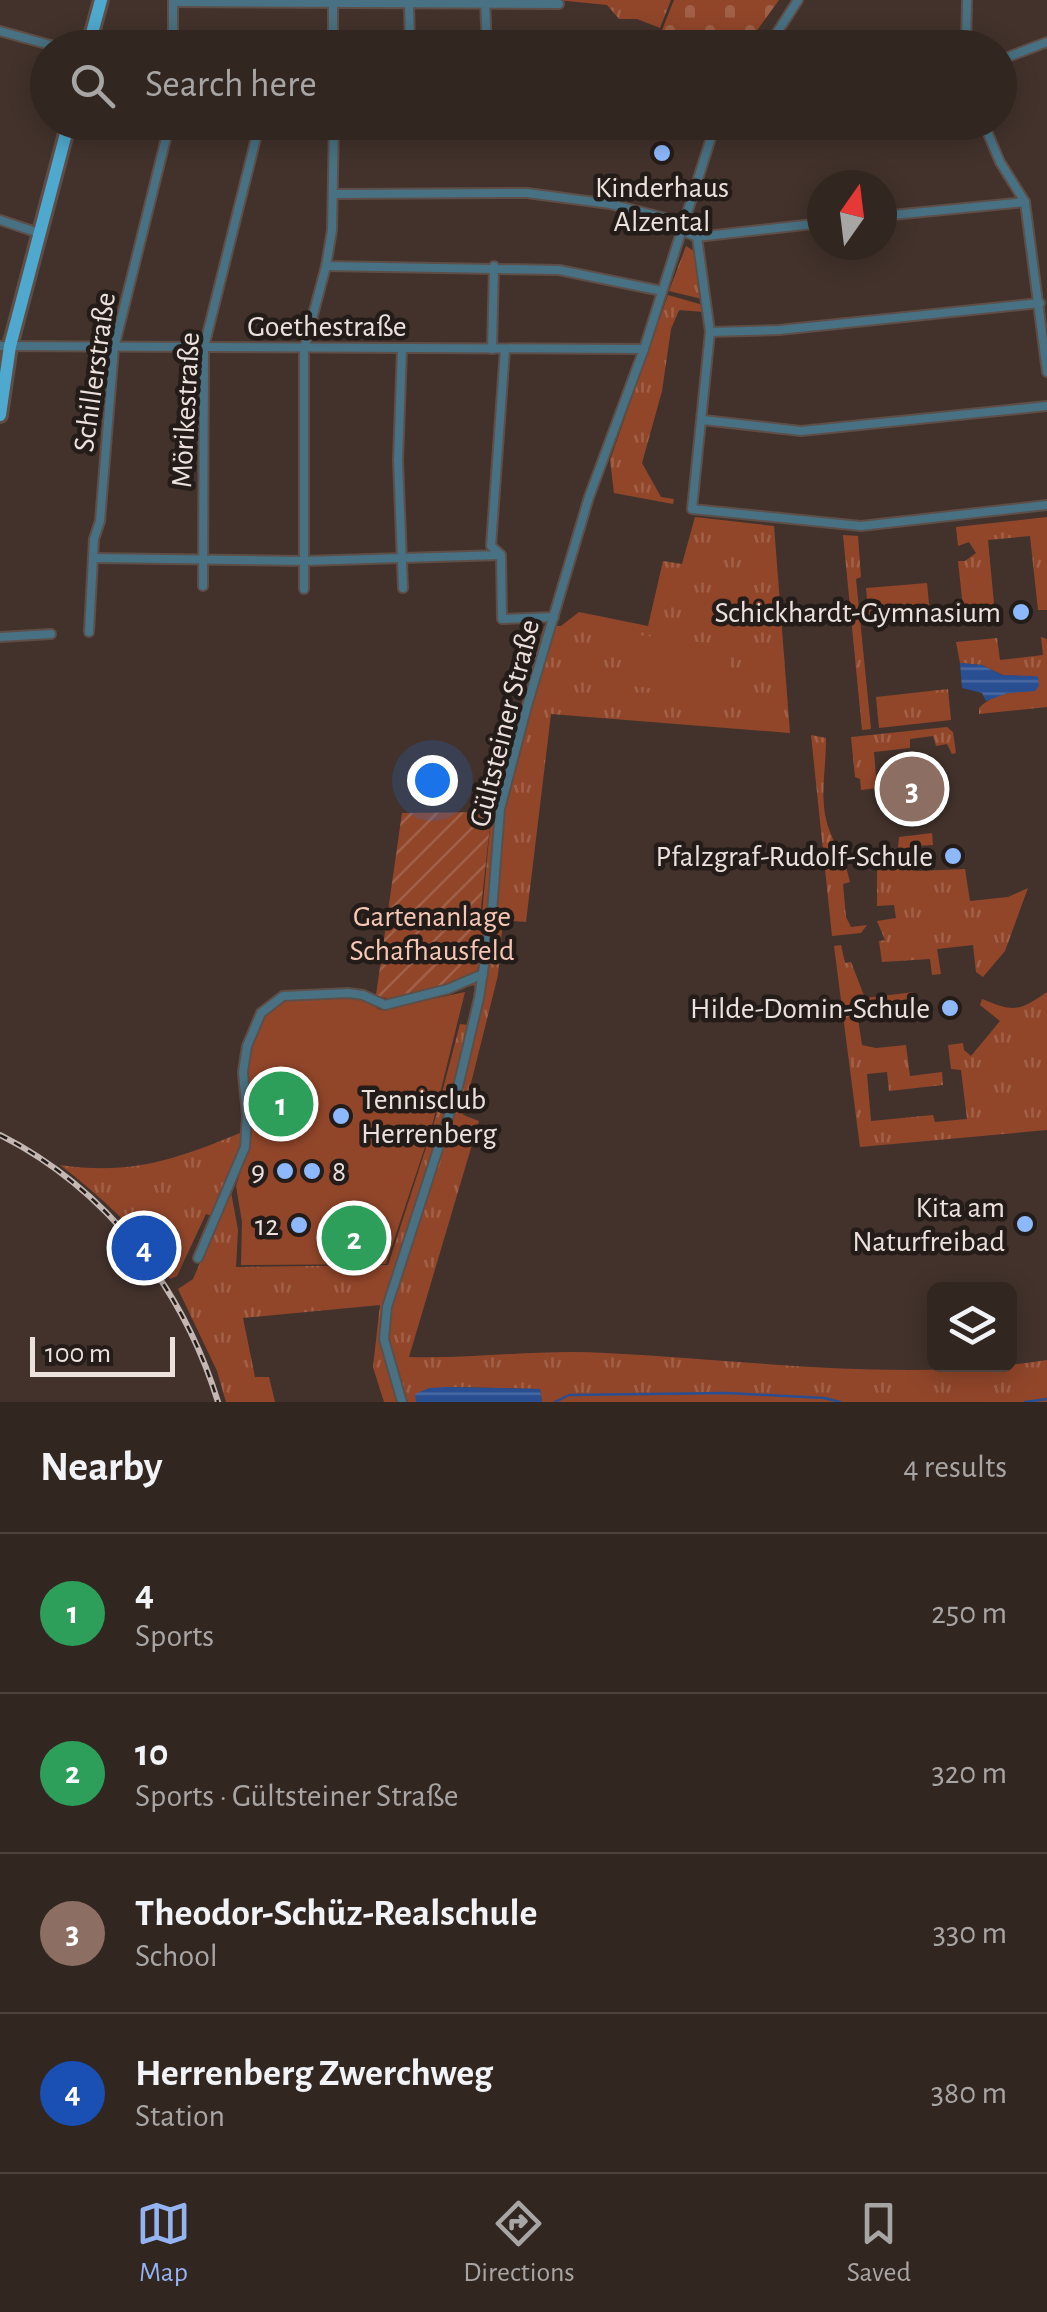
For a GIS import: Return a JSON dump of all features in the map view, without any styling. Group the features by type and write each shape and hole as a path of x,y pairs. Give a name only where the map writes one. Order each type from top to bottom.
{"main road":[{"path":"92,30 100,0"},
{"path":"0,416 5,346 64,140"}],"street":[{"path":"779,30 798,0"},
{"path":"966,30 968,0"},
{"path":"173,30 173,1 559,4"},
{"path":"333,1 334,30"},
{"path":"409,2 410,30"},
{"path":"485,2 486,30"},
{"path":"0,30 30,39"},
{"path":"1017,53 1047,42"},
{"name":"Schillerstraße","path":"90,632 93,558 100,521 114,348 166,140"},
{"name":"Mörikestraße","path":"203,586 204,347 256,140"},
{"path":"304,589 304,350 326,266 335,194 334,140"},
{"name":"Gültsteiner Straße","path":"402,1402 384,1340 387,1307 457,1090 483,974 500,810 589,497 644,349 711,140"},
{"path":"991,140 1025,202 1047,372"},
{"path":"335,194 562,196 684,227 697,237 807,225"},
{"path":"897,215 1025,202"},
{"path":"0,220 39,234"},
{"path":"697,237 710,332 692,509 862,526 1047,505"},
{"path":"326,266 559,270 662,291"},
{"path":"492,349 494,266"},
{"path":"710,332 779,330 1040,303"},
{"name":"Goethestraße","path":"5,346 644,349"},
{"path":"505,348 490,546 501,555 502,619 554,617"},
{"path":"402,349 398,460 403,588"},
{"path":"703,420 801,431 1047,406"},
{"path":"93,558 304,561 501,555"},
{"path":"0,637 50,634"},
{"path":"198,1258 245,1147 246,1046 261,1013 283,996 348,993 385,1004 448,989 483,974"}],"green space":[{"path":"557,0 671,0 660,28 637,19 619,19 607,5"},
{"path":"674,0 779,0 757,30 662,30"},
{"path":"686,246 697,253 702,299 669,291"},
{"path":"668,295 703,305 704,312 679,310 671,329 662,391 642,463 661,497 674,499 673,504 614,493 610,460"},
{"path":"695,517 774,526 790,733 551,714 526,922 503,920 498,975 463,1115 479,1121 409,1357 581,1352 927,1372 1017,1372 1017,1364 1047,1360 1047,1402 542,1402 540,1389 447,1387 416,1394 416,1402 384,1402 373,1367 380,1305 243,1318 255,1377 269,1377 275,1402 226,1402 217,1371 178,1289 193,1279 231,1192 238,1230 236,1267 388,1265 434,1123 460,1024 469,1025 477,993 474,985 381,1008 376,995 385,1000 482,915 491,816 544,626 561,626 579,612 648,626 663,561 682,564"},
{"path":"1047,517 1047,610 1038,610 1030,536 988,540 995,614 964,617 958,561 976,553 969,542 958,546 956,527"},
{"path":"843,535 858,536 861,577 856,579 871,729 862,730"},
{"path":"927,583 930,615 869,621 866,588"},
{"path":"630,634 731,646 725,697 624,685"},
{"path":"1041,637 1047,639 1047,707 979,714 979,708 998,696 1035,691 1038,677 1003,675 982,665 960,663 956,642 997,638 1000,660 1043,655"},
{"path":"948,689 951,720 879,728 876,697"},
{"path":"947,727 953,732 956,753 952,754 947,744 936,746 933,736 910,739 910,748 874,752 877,788 861,790 860,779 855,777 851,737"},
{"path":"811,735 826,738 824,798 833,839 842,854 866,855 867,860 845,863 850,882 843,884 846,917 851,927 867,925 861,933 832,936"},
{"name":"Gartenanlage Schafhausfeld","path":"488,812 491,816 474,972 411,996 376,995 402,813"},
{"path":"932,833 933,845 915,846 917,871 965,869 970,901 1008,897 1028,888 1005,951 983,977 976,972 973,945 937,949 941,974 932,975 930,959 882,962 879,941 885,940 877,921 896,918 894,905 877,906 877,858 882,852 898,848 899,837"},
{"path":"841,945 845,963 851,962 865,998 914,992 915,1012 858,1019 862,1045 906,1045 910,1076 942,1072 943,1085 889,1091 887,1072 867,1074 871,1121 933,1115 935,1122 967,1119 961,1070 951,1069 948,1045 963,1043 971,1056 1000,1021 980,1005 982,999 1016,1008 1047,992 1047,1130 860,1147 834,946"},
{"name":"Tennisclub Herrenberg","path":"465,992 432,1126 386,1264 241,1265 242,1222 236,1186 251,1140 247,1070 253,1033 264,1016 283,1000 359,997 380,1010"},
{"path":"245,1131 212,1216 206,1214 177,1276 170,1279 120,1217 60,1165 110,1168 155,1162"}],"water":[{"path":"960,663 982,665 1002,675 1038,677 1039,686 1035,691 1008,693 986,701 982,693 962,688"},
{"path":"447,1387 540,1389 542,1402 416,1402 415,1394"}],"waterway":[{"path":"555,1402 569,1395 727,1393 840,1402"},
{"path":"1025,1402 1047,1399"}],"railway":[{"path":"0,1135 74,1183 136,1246 184,1320 218,1402"}],"place":[{"name":"Kinderhaus Alzental","path":"662,153"},
{"name":"Schickhardt-Gymnasium","path":"1021,612"},
{"name":"Theodor-Schüz-Realschule","path":"912,789"},
{"name":"Pfalzgraf-Rudolf-Schule","path":"953,856"},
{"name":"Hilde-Domin-Schule","path":"950,1008"},
{"name":"4","path":"281,1104"},
{"name":"Tennisclub Herrenberg","path":"341,1116"},
{"name":"9","path":"285,1171"},
{"name":"8","path":"312,1171"},
{"name":"Kita am Naturfreibad","path":"1025,1224"},
{"name":"12","path":"299,1225"},
{"name":"10","path":"354,1238"},
{"name":"Herrenberg Zwerchweg","path":"144,1248"}]}
